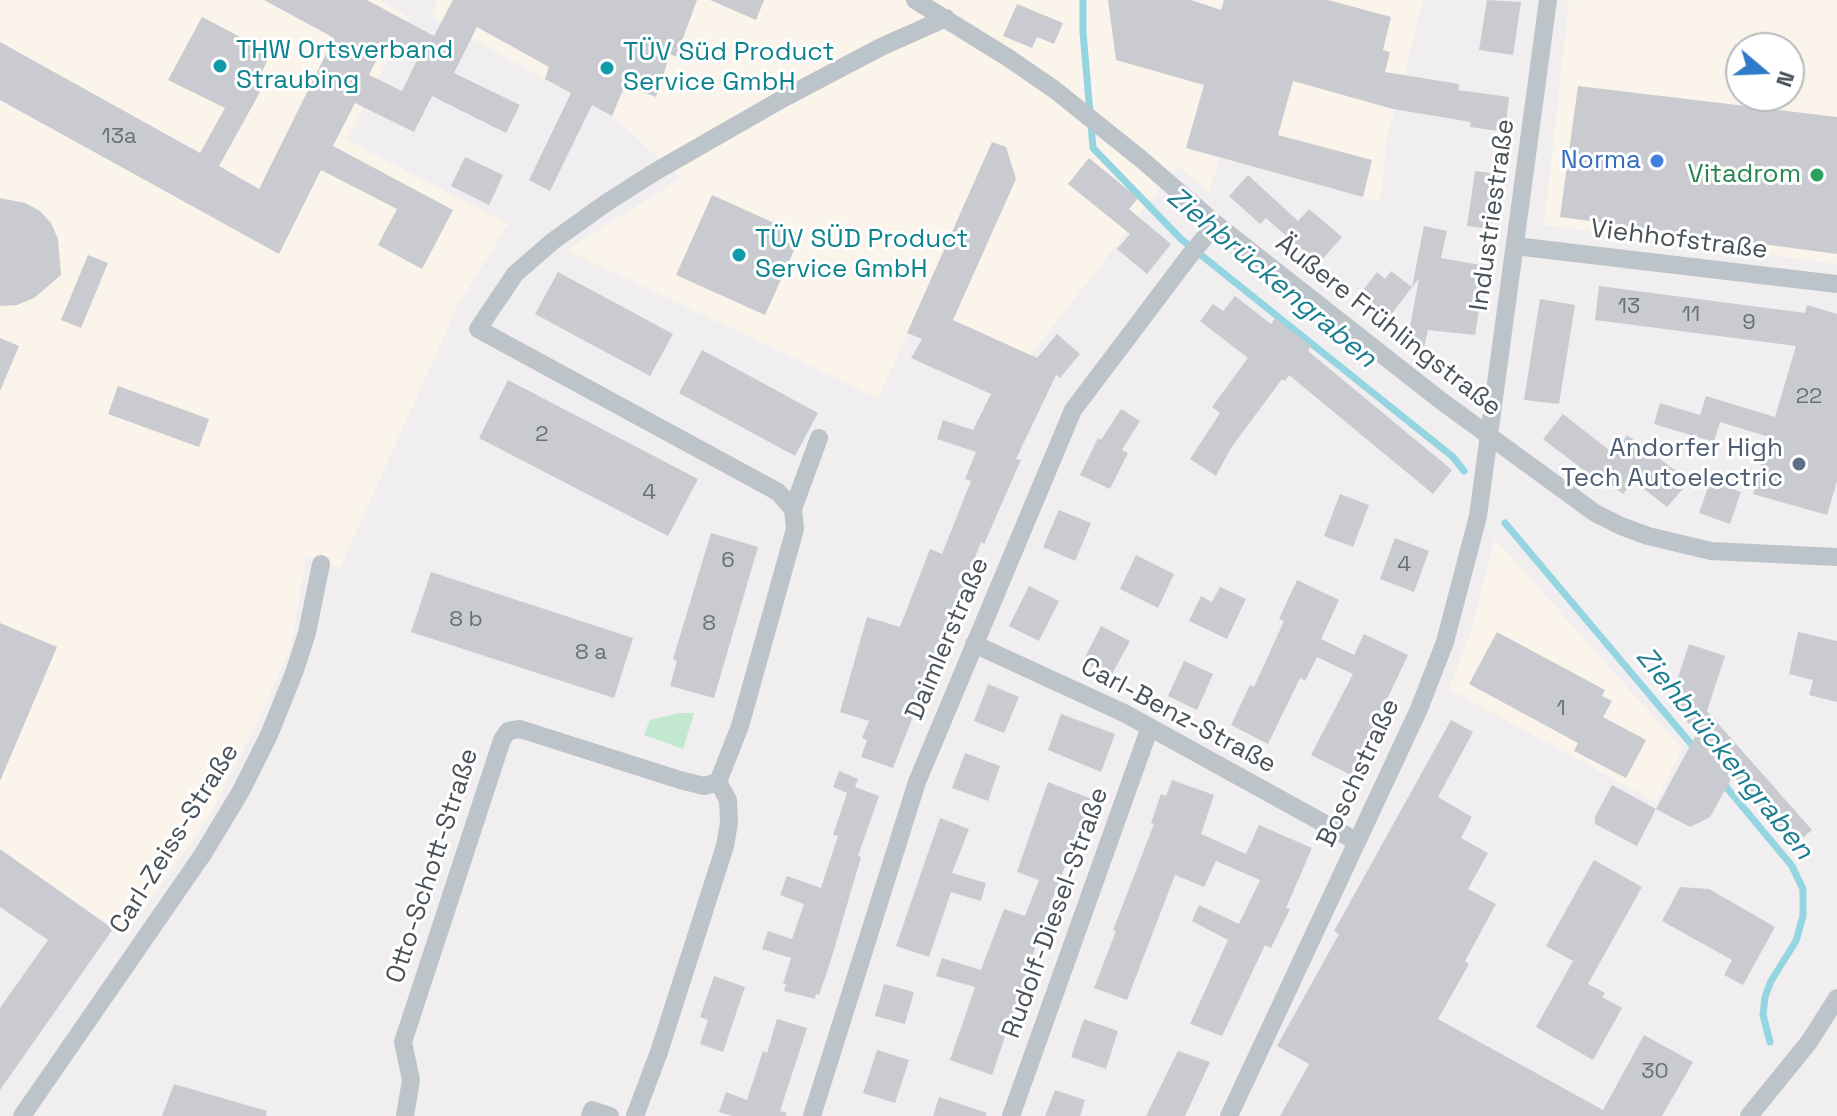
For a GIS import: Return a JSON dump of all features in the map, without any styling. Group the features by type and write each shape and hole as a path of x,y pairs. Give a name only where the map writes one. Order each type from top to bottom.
{"street":[{"name":"Äußere Frühlingstraße","path":"915,0 1010,59 1068,101 1216,224 1488,437 1595,513 1648,536 1711,551 1837,557"},
{"name":"Industriestraße","path":"1488,437 1548,0"},
{"path":"793,509 778,492 478,329 515,274 553,241 606,203 784,98 881,47 946,18"},
{"name":"Daimlerstraße","path":"812,1116 917,782 1073,410 1216,224"},
{"name":"Viehhofstraße","path":"1515,246 1837,284"},
{"name":"Boschstraße","path":"1229,1116 1419,709 1445,642 1478,516 1488,437"},
{"path":"635,1116 659,1052 725,846 729,823 728,800 718,782 740,726 786,568 795,529 793,509 819,438"},
{"name":"Carl-Zeiss-Straße","path":"22,1116 203,854 241,791 274,725 294,673 321,564"},
{"name":"Carl-Benz-Straße","path":"974,644 1150,727 1356,841"},
{"name":"Rudolf-Diesel-Straße","path":"1011,1116 1150,727"},
{"name":"Otto-Schott-Straße","path":"405,1116 411,1080 403,1042 502,740 508,731 520,729 539,734 704,786 718,782"},
{"path":"1749,1116 1809,1042 1837,998"},
{"path":"590,1116 592,1110 610,1116"}],"shaded area":[{"path":"0,0 379,0 409,17 347,140 508,224 457,307 340,568 321,564 306,556 291,646 262,712 210,815 125,935 6,854 0,862"},
{"path":"438,0 1423,0 1387,139 1380,202 1220,158 1209,192 1178,166 1011,380 908,333 878,398 567,250 681,178 612,116 431,16"},
{"path":"1569,0 1837,0 1837,264 1544,225"},
{"path":"1495,539 1682,749 1656,802 1449,689 1473,626"}],"green space":[{"path":"694,713 683,749 644,735 650,720"}],"building":[{"path":"264,0 367,0 434,36 453,0 697,0 676,57 670,54 656,97 625,85 612,116 592,105 550,191 529,180 571,93 545,79 549,67 477,27 454,73 520,105 506,133 432,96 414,132 355,103 333,146 453,210 422,269 378,245 397,209 321,170 279,254 0,100 0,42 200,153 225,108 168,80 202,17 271,53 254,88 260,92 219,166 259,189 334,38","holes":["385,42 418,58 402,91 369,75"]},
{"name":"TÜV Süd Product Service GmbH","path":"710,0 764,0 756,20"},
{"path":"1108,0 1191,0 1221,10 1224,0 1328,0 1391,17 1383,50 1390,52 1385,72 1459,84 1458,90 1509,97 1505,132 1470,127 1471,122 1393,109 1293,81 1278,135 1372,160 1363,197 1186,148 1204,85 1116,60"},
{"path":"1487,0 1521,2 1513,55 1479,50"},
{"path":"1017,4 1063,23 1054,44 1037,37 1032,48 1003,36"},
{"path":"1578,86 1725,104 1725,112 1795,112 1837,117 1837,254 1560,217"},
{"path":"992,142 1006,147 1016,179 953,320 1037,358 1057,334 1080,354 1060,378 1056,375 1016,459 1021,460 984,544 981,542 893,768 861,757 867,740 862,738 869,721 840,712 867,617 900,627 930,549 942,554 971,481 965,479 976,452 937,439 943,420 973,430 991,394 911,358 922,339 907,333"},
{"path":"465,157 503,175 489,205 451,186"},
{"path":"1089,158 1138,198 1129,209 1171,244 1147,274 1117,249 1130,234 1068,184"},
{"path":"1475,171 1499,174 1491,229 1467,226"},
{"path":"1248,175 1298,221 1309,209 1342,237 1318,264 1266,218 1260,224 1229,196"},
{"name":"TÜV SÜD Product Service GmbH","path":"712,195 801,235 765,315 676,275"},
{"path":"0,198 25,203 40,211 51,223 58,239 61,275 34,298 17,305 0,306"},
{"path":"1424,226 1447,231 1441,258 1486,266 1475,335 1428,330 1424,347 1407,344 1419,278 1387,320 1357,298 1377,272 1385,279 1391,271 1412,287"},
{"path":"88,255 108,263 81,328 61,320"},
{"path":"558,272 673,334 650,376 535,314"},
{"path":"1599,286 1805,313 1807,305 1837,314 1837,481 1827,515 1753,494 1769,437 1720,422 1714,442 1654,424 1660,403 1700,415 1706,396 1775,417 1796,346 1595,320"},
{"path":"1235,296 1271,324 1275,318 1311,346 1308,351 1452,470 1433,494 1289,375 1285,381 1282,379 1231,448 1216,476 1190,459 1220,413 1212,407 1248,358 1200,321 1213,304 1223,311"},
{"path":"1540,299 1575,305 1559,404 1524,400"},
{"path":"0,338 19,346 0,391"},
{"path":"702,350 818,413 795,456 679,393"},
{"path":"508,380 698,479 668,536 479,438"},
{"path":"118,386 209,419 199,447 108,414"},
{"path":"1121,409 1140,421 1122,450 1128,453 1110,489 1080,475 1098,438 1101,440"},
{"path":"1563,414 1614,454 1627,435 1690,481 1667,507 1634,481 1623,494 1594,471 1590,475 1543,439"},
{"path":"1710,481 1741,492 1730,524 1699,513"},
{"path":"1340,494 1369,505 1353,547 1324,536"},
{"path":"1059,510 1091,523 1075,561 1043,547"},
{"path":"711,533 758,547 714,698 670,686 677,661 673,659"},
{"path":"1395,538 1429,551 1414,592 1380,579"},
{"path":"1136,555 1174,574 1158,608 1120,589"},
{"path":"431,572 633,638 614,698 411,632"},
{"path":"1297,580 1339,600 1321,639 1354,655 1364,634 1408,655 1351,775 1311,755 1353,674 1317,657 1305,681 1300,678 1268,744 1231,725 1250,685 1254,687 1284,621 1279,619"},
{"path":"1029,586 1059,601 1039,641 1009,626"},
{"path":"1220,587 1246,599 1227,639 1189,621 1201,596 1212,602"},
{"path":"0,623 57,647 0,781"},
{"path":"1101,626 1130,641 1111,676 1083,661"},
{"path":"1497,632 1605,690 1602,696 1612,701 1603,717 1646,740 1626,778 1574,751 1578,743 1469,684"},
{"path":"1798,632 1837,641 1837,702 1809,695 1813,680 1789,674"},
{"path":"1689,644 1725,656 1707,711 1812,830 1793,846 1733,776 1710,817 1690,827 1656,809 1697,733 1670,702"},
{"path":"1184,661 1213,674 1197,710 1168,696"},
{"path":"988,684 1019,697 1004,733 974,721"},
{"path":"1061,714 1115,734 1101,772 1048,750"},
{"path":"1451,720 1473,732 1438,797 1472,817 1461,838 1488,853 1468,889 1496,904 1465,961 1469,964 1438,1019 1603,1110 1644,1035 1693,1062 1662,1116 1280,1116 1309,1064 1277,1046 1339,934 1334,931"},
{"path":"965,753 1000,766 988,801 952,788"},
{"path":"839,771 858,779 855,787 879,796 858,856 861,857 830,963 815,999 784,991 786,984 783,984 791,958 762,949 768,931 792,939 804,904 780,895 787,876 821,888 838,836 833,835 847,793 833,787"},
{"path":"1172,780 1214,795 1201,834 1246,854 1259,825 1312,848 1286,908 1290,909 1271,948 1265,945 1222,1036 1190,1024 1228,940 1192,921 1199,905 1239,924 1260,880 1216,861 1204,887 1175,875 1127,1000 1094,988 1154,824 1151,823 1161,794 1166,796"},
{"path":"1048,782 1092,799 1049,907 992,1075 950,1060 975,987 936,976 942,958 981,970 1004,909 1025,916 1039,880 1017,872"},
{"path":"1612,785 1656,809 1637,846 1595,824 1595,817"},
{"path":"940,818 969,829 952,873 986,883 981,901 951,892 929,957 896,946"},
{"path":"0,849 113,929 0,1090 0,1008 48,940 0,907"},
{"path":"1594,860 1642,887 1588,984 1605,993 1602,997 1622,1008 1593,1060 1536,1027 1573,961 1546,946"},
{"path":"1680,887 1709,889 1775,927 1743,985 1724,975 1732,960 1662,921"},
{"path":"714,976 745,987 723,1052 700,1044 708,1020 700,1017"},
{"path":"884,984 914,992 905,1024 875,1016"},
{"path":"777,1019 807,1028 780,1111 787,1113 786,1116 732,1116 719,1112 726,1092 747,1100 763,1051 767,1053"},
{"path":"1084,1019 1118,1031 1106,1069 1071,1057"},
{"path":"877,1050 909,1060 895,1103 863,1093"},
{"path":"1178,1051 1210,1062 1185,1116 1146,1116"},
{"path":"174,1084 267,1111 266,1116 162,1116"},
{"path":"1055,1090 1085,1100 1080,1116 1045,1116"},
{"path":"939,1097 987,1113 986,1116 933,1116"}],"waterway":[{"name":"Ziehbrückengraben","path":"1083,0 1093,148 1181,239 1453,457 1464,471"},
{"name":"Ziehbrückengraben","path":"1505,523 1697,751"},
{"name":"Ziehbrückengraben","path":"1722,782 1792,866 1803,889 1803,916 1796,941 1771,981 1765,997 1763,1015 1770,1042"}],"place":[{"name":"THW Ortsverband Straubing","path":"220,66"},
{"name":"TÜV Süd Product Service GmbH","path":"607,68"},
{"name":"Norma","path":"1657,161"},
{"name":"Vitadrom","path":"1817,175"},
{"name":"TÜV SÜD Product Service GmbH","path":"739,255"},
{"name":"Andorfer High Tech Autoelectric","path":"1799,464"}]}
